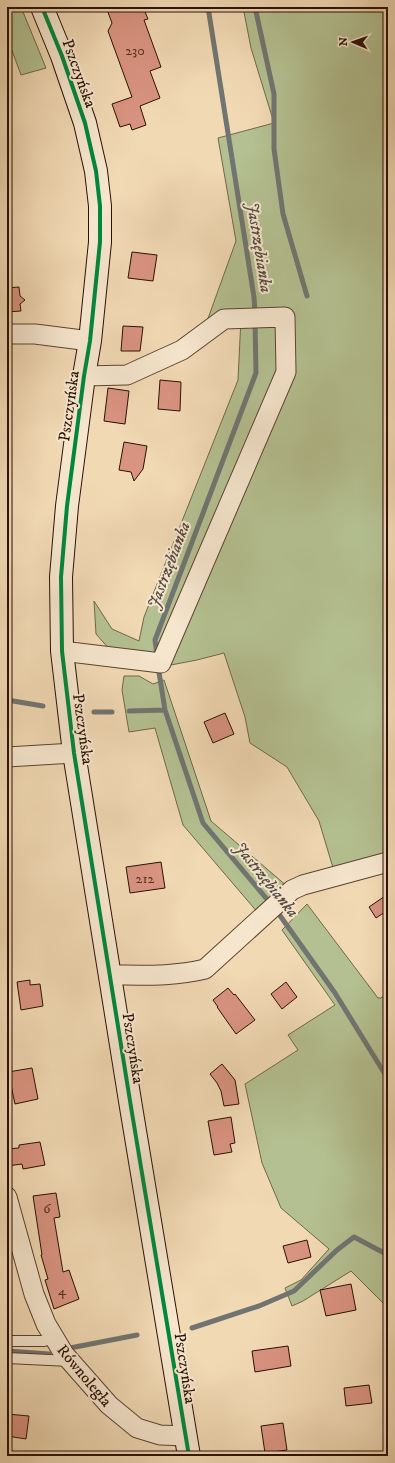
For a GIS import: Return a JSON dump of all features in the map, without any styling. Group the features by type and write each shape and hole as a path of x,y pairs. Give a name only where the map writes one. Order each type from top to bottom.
{"street":[{"name":"Pszczyńska","path":"42,7 62,56 85,123 96,171 100,199 100,242 90,341 67,506 62,577 62,651 74,753 187,1446"},
{"path":"62,651 154,662 286,372 285,317 224,319 182,350 127,375 84,376"},
{"path":"7,334 35,334 90,341"},
{"path":"7,757 74,753"},
{"path":"110,975 186,974 205,969 292,890 303,885 388,862"},
{"name":"Równoległa","path":"7,1198 34,1294 46,1324 64,1354 109,1405 137,1428 160,1435 187,1446"}],"lane":[{"path":"7,1341 44,1341 55,1338"},
{"path":"7,1358 70,1362"}],"green space":[{"path":"7,7 21,7 46,68 21,75 7,37"},
{"path":"243,7 388,7 388,855 334,871 319,821 287,767 250,743 245,717 224,653 160,667 111,651 96,634 94,601 112,629 139,641 144,617 238,380 241,318 206,324 236,241 218,138 274,123 251,48"},
{"path":"124,676 139,676 153,684 164,680 211,821 288,887 259,914 183,825 155,728 129,732 122,690"},
{"path":"307,904 378,998 381,998 388,992 388,1308 351,1271 303,1301 292,1306 285,1288 301,1280 329,1249 281,1208 262,1163 245,1084 298,1050 288,1035 335,1005 282,930"}],"building":[{"path":"106,7 143,7 148,19 144,20 161,67 150,71 160,98 140,106 146,125 132,130 130,124 120,127 112,104 132,97 108,31 112,23"},
{"path":"132,252 157,255 153,281 128,278"},
{"path":"19,287 20,296 25,300 20,304 21,311 7,312 7,288"},
{"path":"123,326 143,327 140,351 121,351"},
{"path":"160,380 181,382 180,411 158,409"},
{"path":"108,388 129,391 125,424 104,421"},
{"path":"124,442 147,446 143,469 134,481 131,472 119,470"},
{"path":"225,713 234,734 213,743 204,722"},
{"path":"161,862 165,888 130,893 126,867"},
{"path":"388,894 388,910 376,918 369,907"},
{"path":"30,980 30,985 40,984 43,1006 21,1010 17,982"},
{"path":"286,982 297,997 282,1009 271,994"},
{"path":"228,988 234,995 235,994 255,1020 236,1034 213,1000"},
{"path":"222,1064 235,1080 239,1104 224,1106 221,1091 210,1074"},
{"path":"32,1068 38,1099 15,1104 8,1072"},
{"path":"231,1117 235,1143 230,1144 232,1152 214,1155 208,1121"},
{"path":"40,1142 45,1165 23,1169 22,1164 7,1166 7,1149 19,1148 19,1145"},
{"path":"56,1193 60,1217 54,1218 63,1272 69,1270 79,1299 54,1309 45,1280 48,1279 41,1255 33,1196"},
{"path":"307,1240 311,1257 288,1263 283,1246"},
{"path":"351,1284 356,1310 326,1316 320,1290"},
{"path":"288,1346 291,1366 255,1372 252,1351"},
{"path":"369,1385 372,1403 346,1406 344,1388"},
{"path":"7,1414 29,1416 26,1439 7,1436"},
{"path":"283,1423 287,1450 265,1453 261,1426"}],"waterway":[{"name":"Jastrzębianka","path":"208,7 254,297 255,314"},
{"path":"255,7 274,94 274,149 283,214 307,296"},
{"name":"Jastrzębianka","path":"157,656 155,640 256,373 255,322"},
{"name":"Jastrzębianka","path":"158,666 165,710 203,823 271,904"},
{"path":"7,700 43,706"},
{"path":"129,711 165,710"},
{"path":"94,712 112,712"},
{"name":"Jastrzębianka","path":"276,910 335,993 388,1079"},
{"path":"192,1328 259,1306 294,1291 337,1250 354,1237 388,1255"},
{"path":"70,1348 137,1335"},
{"path":"7,1351 49,1354"}],"cycle path":[{"path":"42,7 62,56 85,123 96,171 100,206 100,242 90,341 67,506 61,577 62,651 74,753 189,1456"}]}
